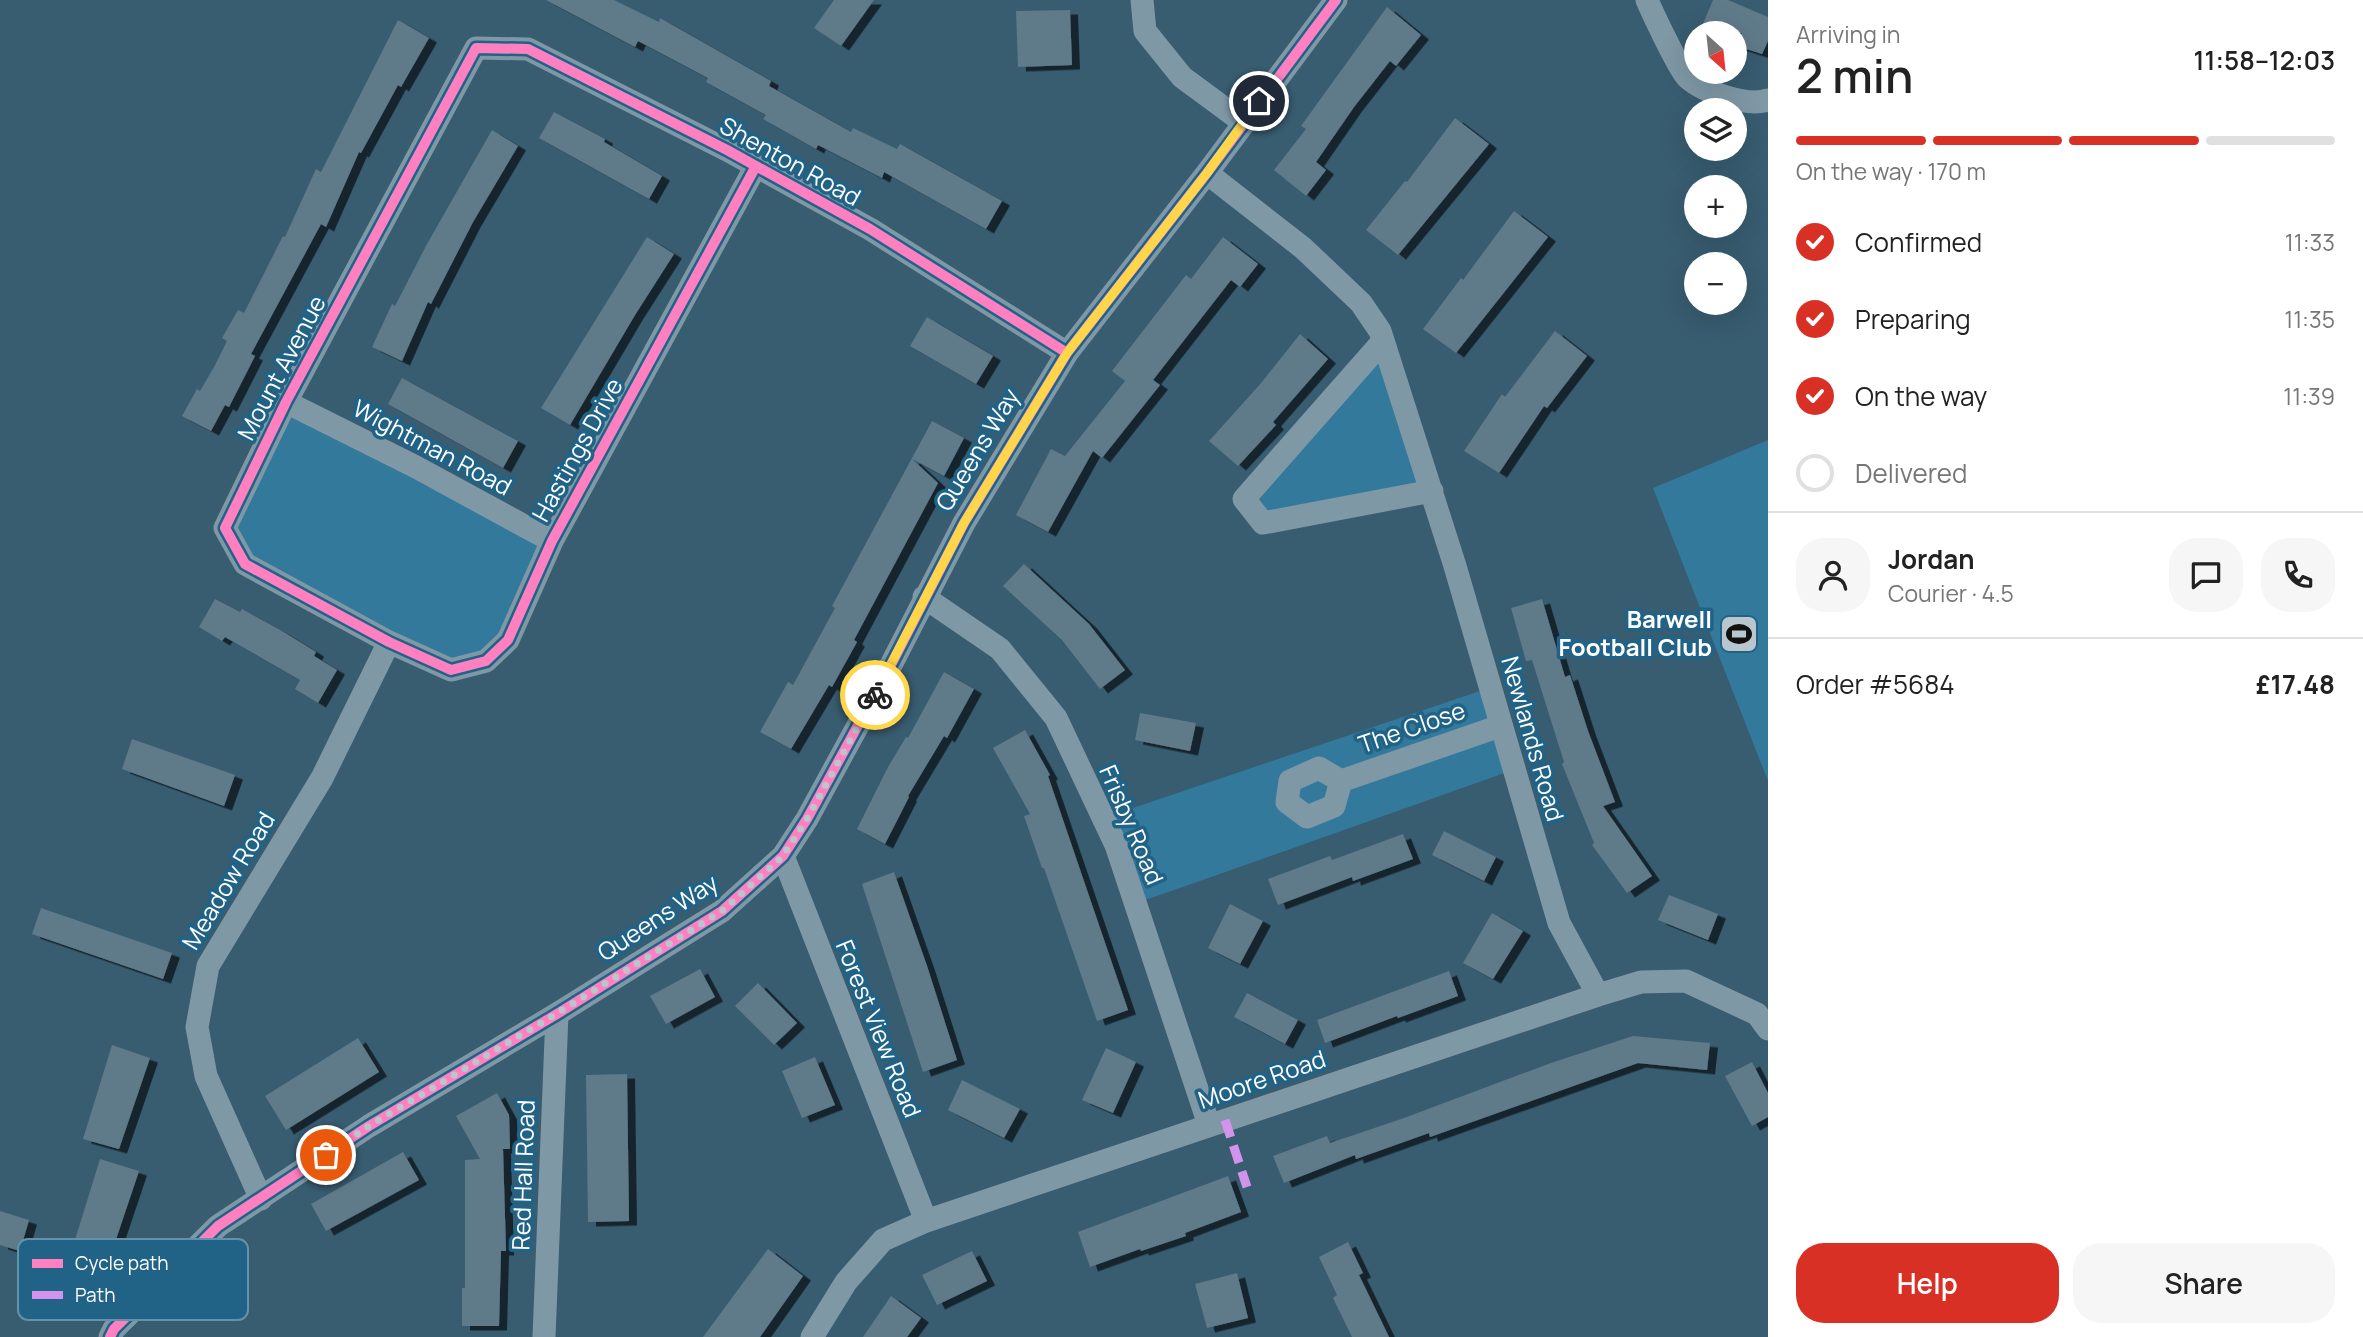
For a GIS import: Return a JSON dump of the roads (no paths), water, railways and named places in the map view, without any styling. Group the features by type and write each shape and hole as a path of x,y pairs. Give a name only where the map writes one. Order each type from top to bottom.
{"street":[{"path":"1142,0 1145,32 1182,77 1243,122"},
{"name":"Queens Way","path":"205,1239 218,1226 369,1126 722,911 783,856 814,807 964,523 1067,353 1207,173 1336,0"},
{"path":"1647,0 1686,76 1721,97 1761,103 1768,100"},
{"name":"Shenton Road","path":"476,48 527,49 756,166 870,229 1067,353"},
{"name":"Mount Avenue","path":"389,642 245,564 225,528 286,402 476,48"},
{"name":"Hastings Drive","path":"389,642 451,670 486,661 508,640 552,541 756,166"},
{"name":"Newlands Road","path":"1207,173 1303,248 1361,303 1380,331 1432,491 1559,923 1598,995"},
{"path":"1383,341 1244,499 1264,523 1432,491"},
{"name":"Wightman Road","path":"286,402 416,467 552,541"},
{"name":"Frisby Road","path":"924,597 1000,649 1056,718 1116,845 1209,1125"},
{"name":"Meadow Road","path":"261,1199 206,1076 197,1027 208,965 323,778 389,642"},
{"name":"The Close","path":"1341,781 1500,726"},
{"name":"Forest View Road","path":"783,856 926,1221"},
{"name":"Moore Road","path":"812,1337 846,1282 883,1240 926,1221 1598,995 1641,982 1686,981 1757,1014 1768,1028"},
{"name":"Red Hall Road","path":"544,1337 556,1014"},
{"name":"Queens Way","path":"110,1337 123,1320"}],"place":[{"name":"Barwell Football Club","path":"1739,634"}]}
